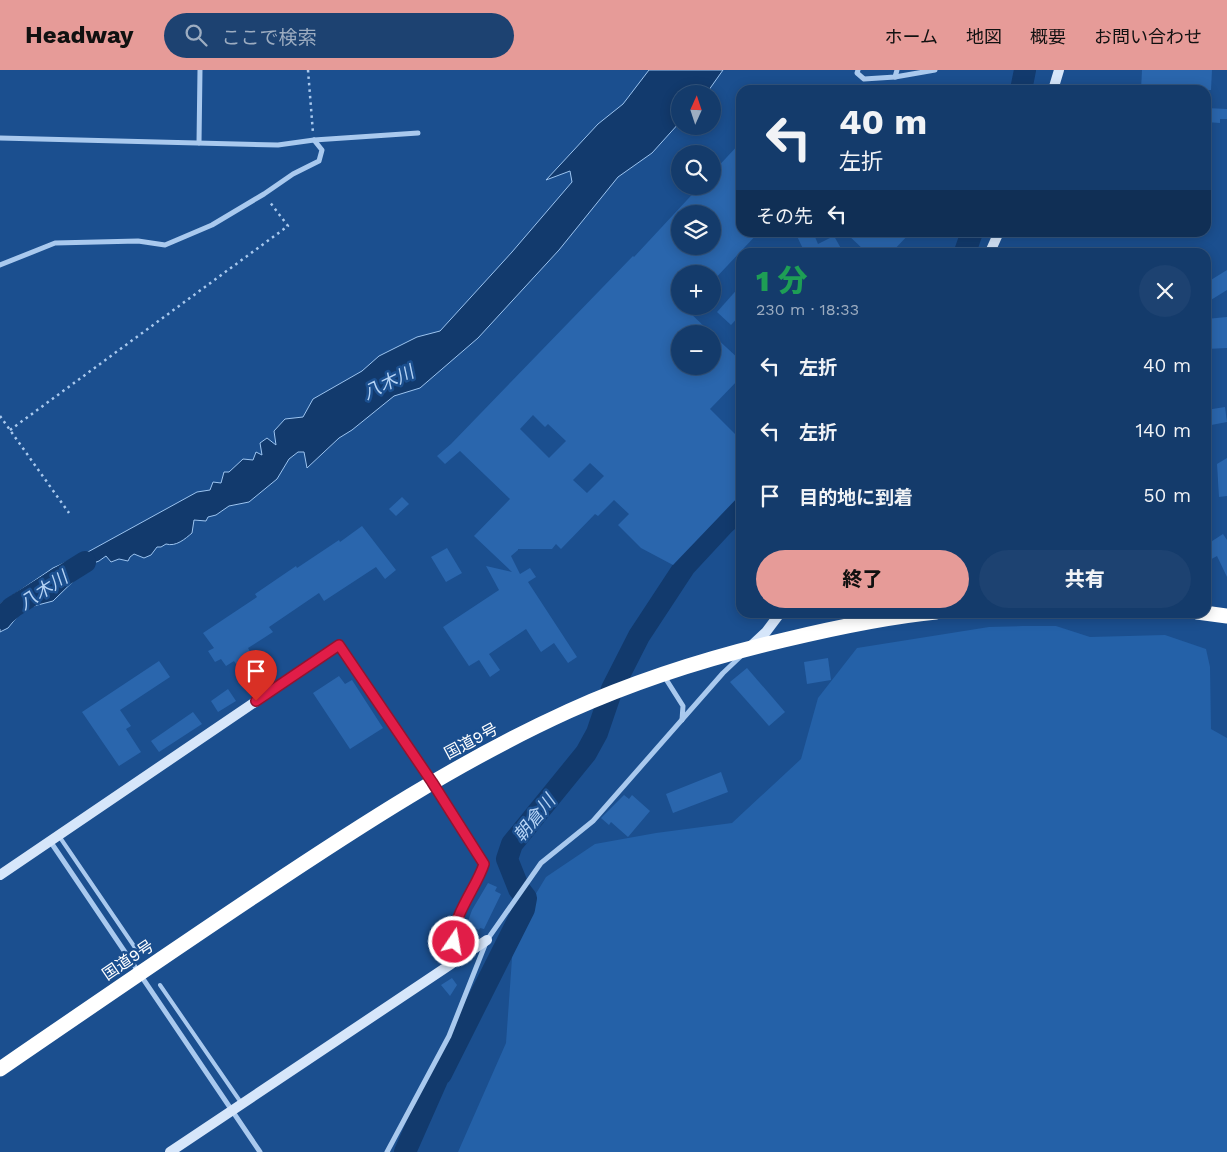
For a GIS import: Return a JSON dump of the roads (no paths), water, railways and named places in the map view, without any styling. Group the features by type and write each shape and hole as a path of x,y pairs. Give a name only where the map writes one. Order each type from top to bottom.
{"highway":[{"path":"1211,614 1227,616"},
{"name":"国道9号","path":"0,1069 358,826 432,782 511,740 594,700 663,674 748,648 824,630 893,618"}],"street":[{"path":"199,143 200,70"},
{"path":"858,70 857,73 864,79 895,77 935,70"},
{"path":"895,77 898,70"},
{"path":"1055,85 1059,70"},
{"path":"0,138 278,145 314,140 418,133"},
{"path":"0,265 55,243 138,242 165,245 212,225 293,174 319,161 322,150 314,140"},
{"path":"387,1152 449,1036 487,940 541,864 593,821 723,673 766,632 776,618"},
{"path":"0,875 339,645 432,782 484,864 463,907 453,935 454,942 463,956"},
{"path":"663,674 683,706 682,720"},
{"path":"54,838 140,973 260,1152"},
{"path":"170,1152 487,940"}],"lane":[{"path":"54,838 138,952"},
{"path":"160,985 242,1104"}],"water":[{"path":"649,70 723,70 712,85 671,85 671,132 652,153 618,177 559,250 478,338 420,388 394,396 352,430 339,438 307,468 304,452 298,452 289,459 277,479 249,502 229,506 216,515 208,517 206,521 194,520 192,533 180,542 157,547 151,555 144,558 134,554 128,561 119,559 111,562 106,556 91,564 53,601 22,611 8,628 0,632 0,604 53,568 86,553 197,492 210,490 213,482 221,483 224,472 229,472 243,459 253,460 256,452 262,455 260,443 267,438 276,445 274,431 285,419 303,417 313,399 362,371 379,356 417,337 440,331 512,252 572,182 570,171 546,180 598,124 623,104"}],"waterway":[{"name":"朝倉川","path":"1022,85 1025,70"},
{"name":"朝倉川","path":"966,248 970,237"},
{"name":"朝倉川","path":"405,1152 439,1075 524,909 526,898 519,889 507,859 512,844 586,753 597,733 612,689 639,636 685,566 736,513"},
{"name":"八木川","path":"0,618 13,607 85,562"}]}
